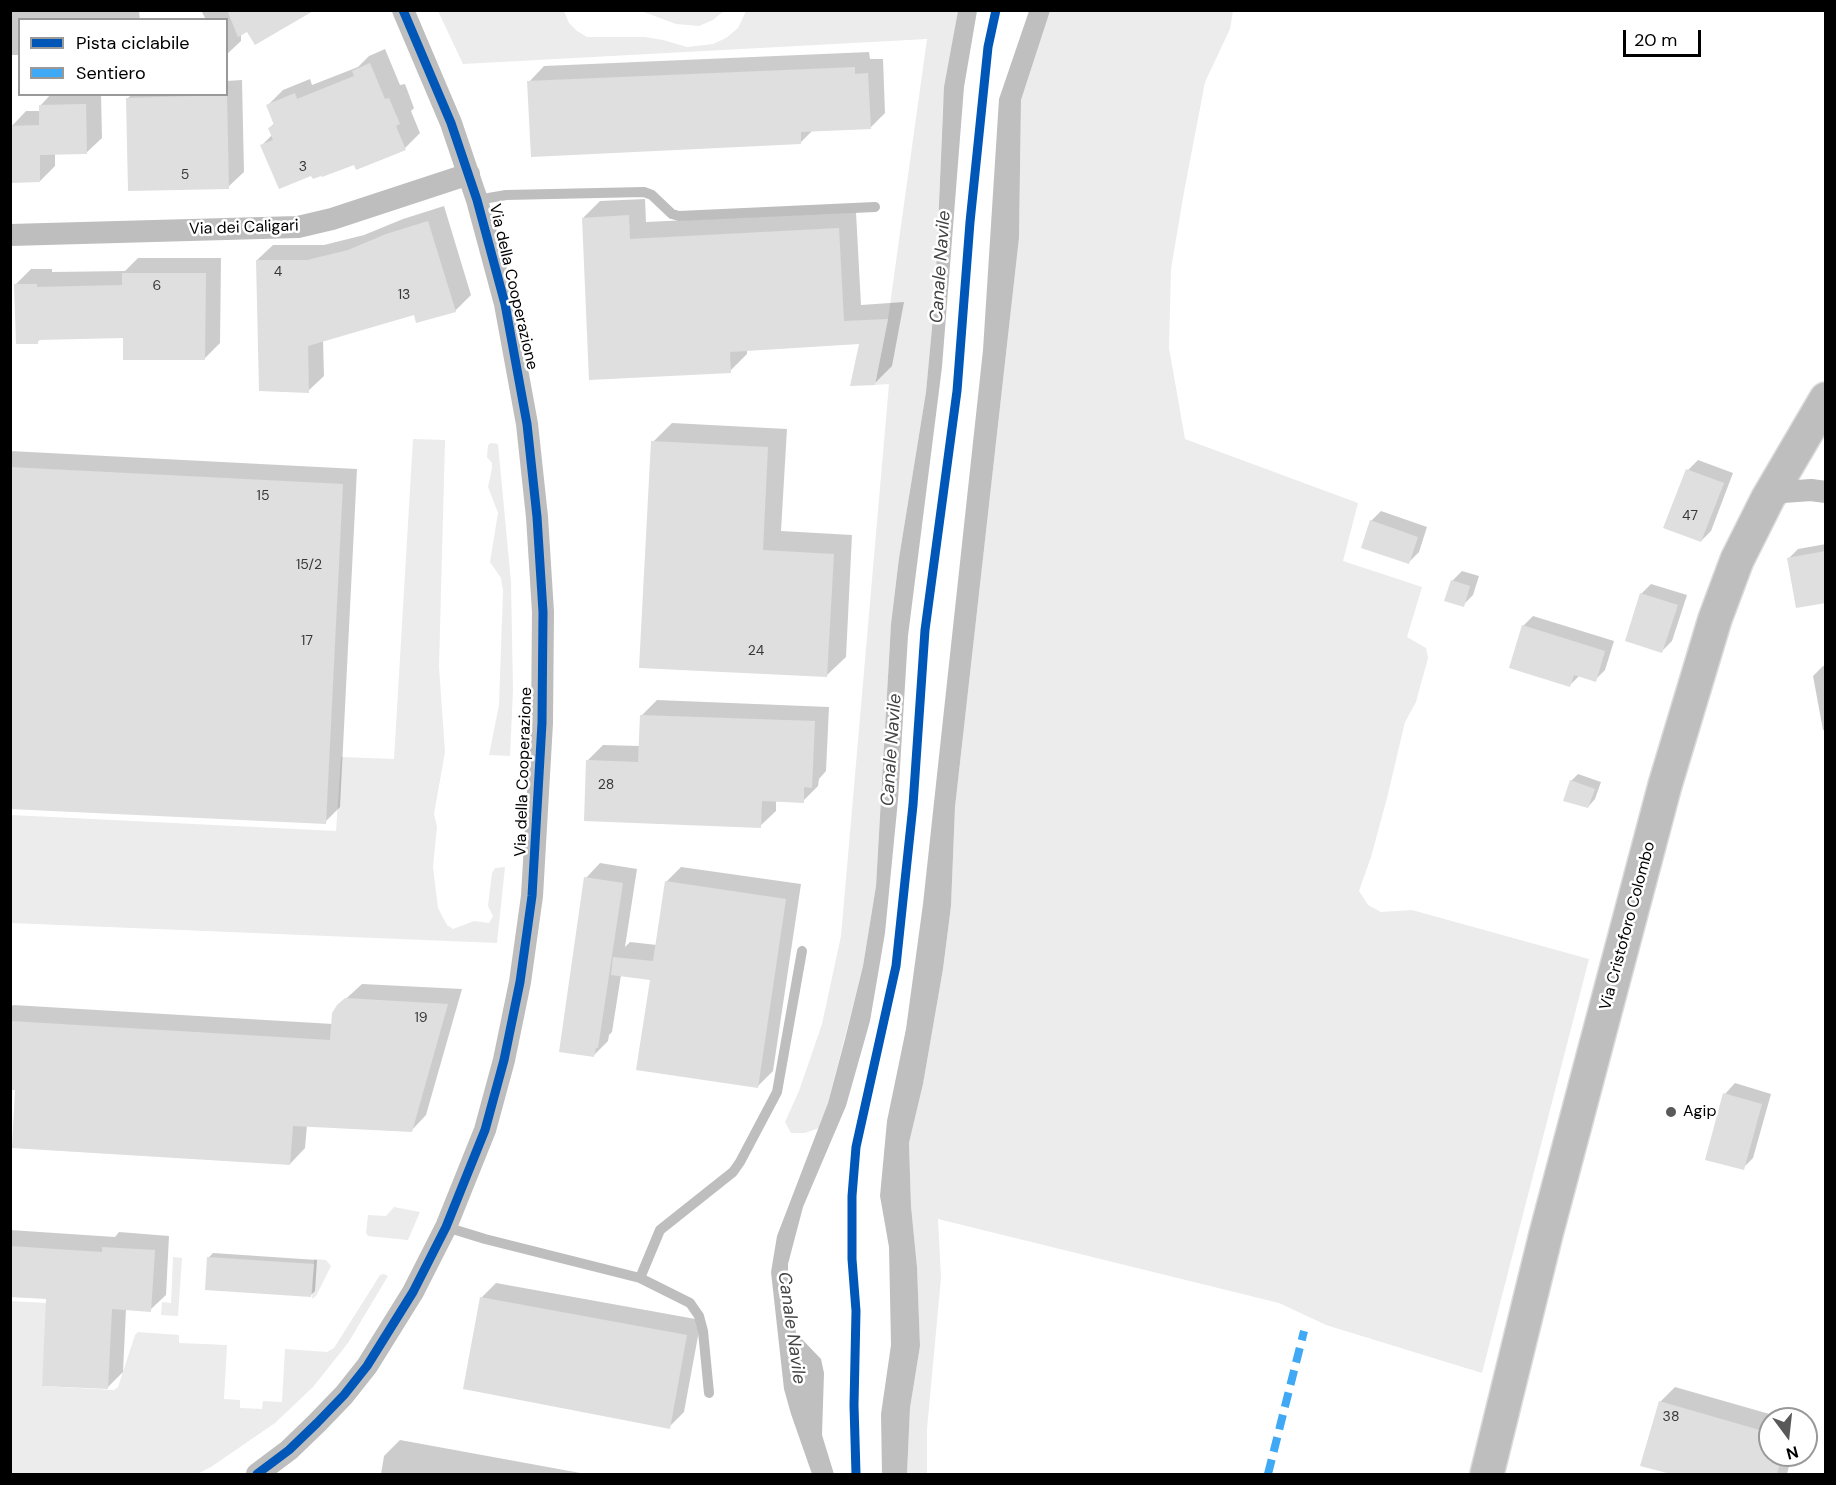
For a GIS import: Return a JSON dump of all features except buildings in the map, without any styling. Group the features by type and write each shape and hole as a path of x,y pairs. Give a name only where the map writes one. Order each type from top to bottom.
{"main road":[{"name":"Via Cristoforo Colombo","path":"1487,1474 1546,1234 1665,785 1715,619 1737,560 1768,498 1826,399"}],"street":[{"name":"Via della Cooperazione","path":"260,1473 317,1423 344,1395 367,1366 413,1292 446,1227 485,1130 504,1060 527,940 536,859 542,723 543,612 537,517 522,397 505,304 477,200 431,72 403,10"},
{"name":"Via dei Caligari","path":"10,235 298,227 332,219 469,174"},
{"path":"1826,412 1826,422"},
{"path":"1791,460 1796,477 1818,491"},
{"path":"1768,498 1784,492 1818,491"}],"lane":[{"path":"477,200 506,195 644,192 652,195 672,214 679,216 875,207"},
{"path":"640,1278 660,1230 733,1172 777,1092 802,951"},
{"path":"446,1227 640,1278 690,1303 699,1316 703,1331 709,1393"}],"shaded area":[{"path":"438,11 564,11 569,23 587,37 645,37 687,47 713,44 726,38 738,28 746,11 958,11 943,105 935,296 926,392 899,558 891,624 876,886 863,966 828,1103 819,1128 805,1133 791,1133 785,1122 799,1091 822,1024 841,936 889,384 875,385 888,319 927,39 463,64"},
{"path":"641,11 724,11 713,20 699,26 676,24"},
{"path":"1050,11 1233,11 1230,29 1205,82 1184,192 1171,269 1169,348 1185,439 1358,503 1343,561 1422,587 1407,637 1426,648 1428,658 1416,702 1405,722 1371,857 1359,891 1368,905 1381,912 1412,910 1589,959 1482,1373 1326,1325 1279,1303 938,1219 941,1278 927,1429 927,1474 907,1474 910,1408 920,1346 909,1143 923,1084 943,969 951,906 955,807 1019,238 1021,100"},
{"path":"413,439 445,440 439,667 445,752 434,814 437,827 433,867 438,908 447,925 453,929 474,921 489,923 493,916 488,906 492,873 495,868 505,867 497,943 11,923 11,815 336,831 341,757 394,759"},
{"path":"498,444 511,582 513,690 510,756 489,755 499,705 503,591 501,578 490,562 498,513 488,487 492,463 487,457 488,445"},
{"path":"394,1207 420,1212 408,1240 368,1236 366,1233 368,1215 386,1216"},
{"path":"173,1257 182,1258 178,1316 161,1315 162,1302 171,1303"},
{"path":"314,1259 326,1260 331,1266 316,1296 312,1299"},
{"path":"380,1275 388,1276 348,1343 313,1387 275,1423 211,1467 197,1474 11,1474 10,1301 47,1303 42,1386 114,1390 118,1387 138,1332 179,1335 179,1343 227,1345 224,1399 240,1400 240,1408 262,1409 263,1401 282,1402 285,1349 327,1352 334,1348"}],"water":[{"name":"Canale Navile","path":"958,11 977,11 964,87 942,367 908,636 898,800 885,933 870,1021 846,1106 803,1207 788,1264 788,1281 796,1333 821,1359 824,1373 822,1435 834,1474 812,1474 784,1389 771,1272 777,1236 828,1103 863,966 876,886 891,624 899,558 926,392 935,296 944,87"},
{"path":"1029,11 1050,11 1021,100 1019,238 955,807 951,906 943,969 923,1084 909,1143 920,1346 910,1408 907,1474 882,1474 881,1414 891,1345 889,1247 880,1196 887,1121 906,1029 923,904 983,350 999,99"}],"marked path":[{"path":"1268,1474 1304,1331"}],"cycle path":[{"path":"257,1474 289,1450 317,1423 344,1395 367,1366 413,1292 446,1227 485,1130 504,1060 520,982 532,896 542,723 543,612 537,517 527,424 505,304 477,200 451,123 403,10"},
{"path":"856,1474 854,1405 856,1311 852,1259 852,1196 856,1147 896,966 913,805 925,630 957,391 970,222 988,47 996,10"}],"place":[{"name":"Agip","path":"1671,1112"}]}
